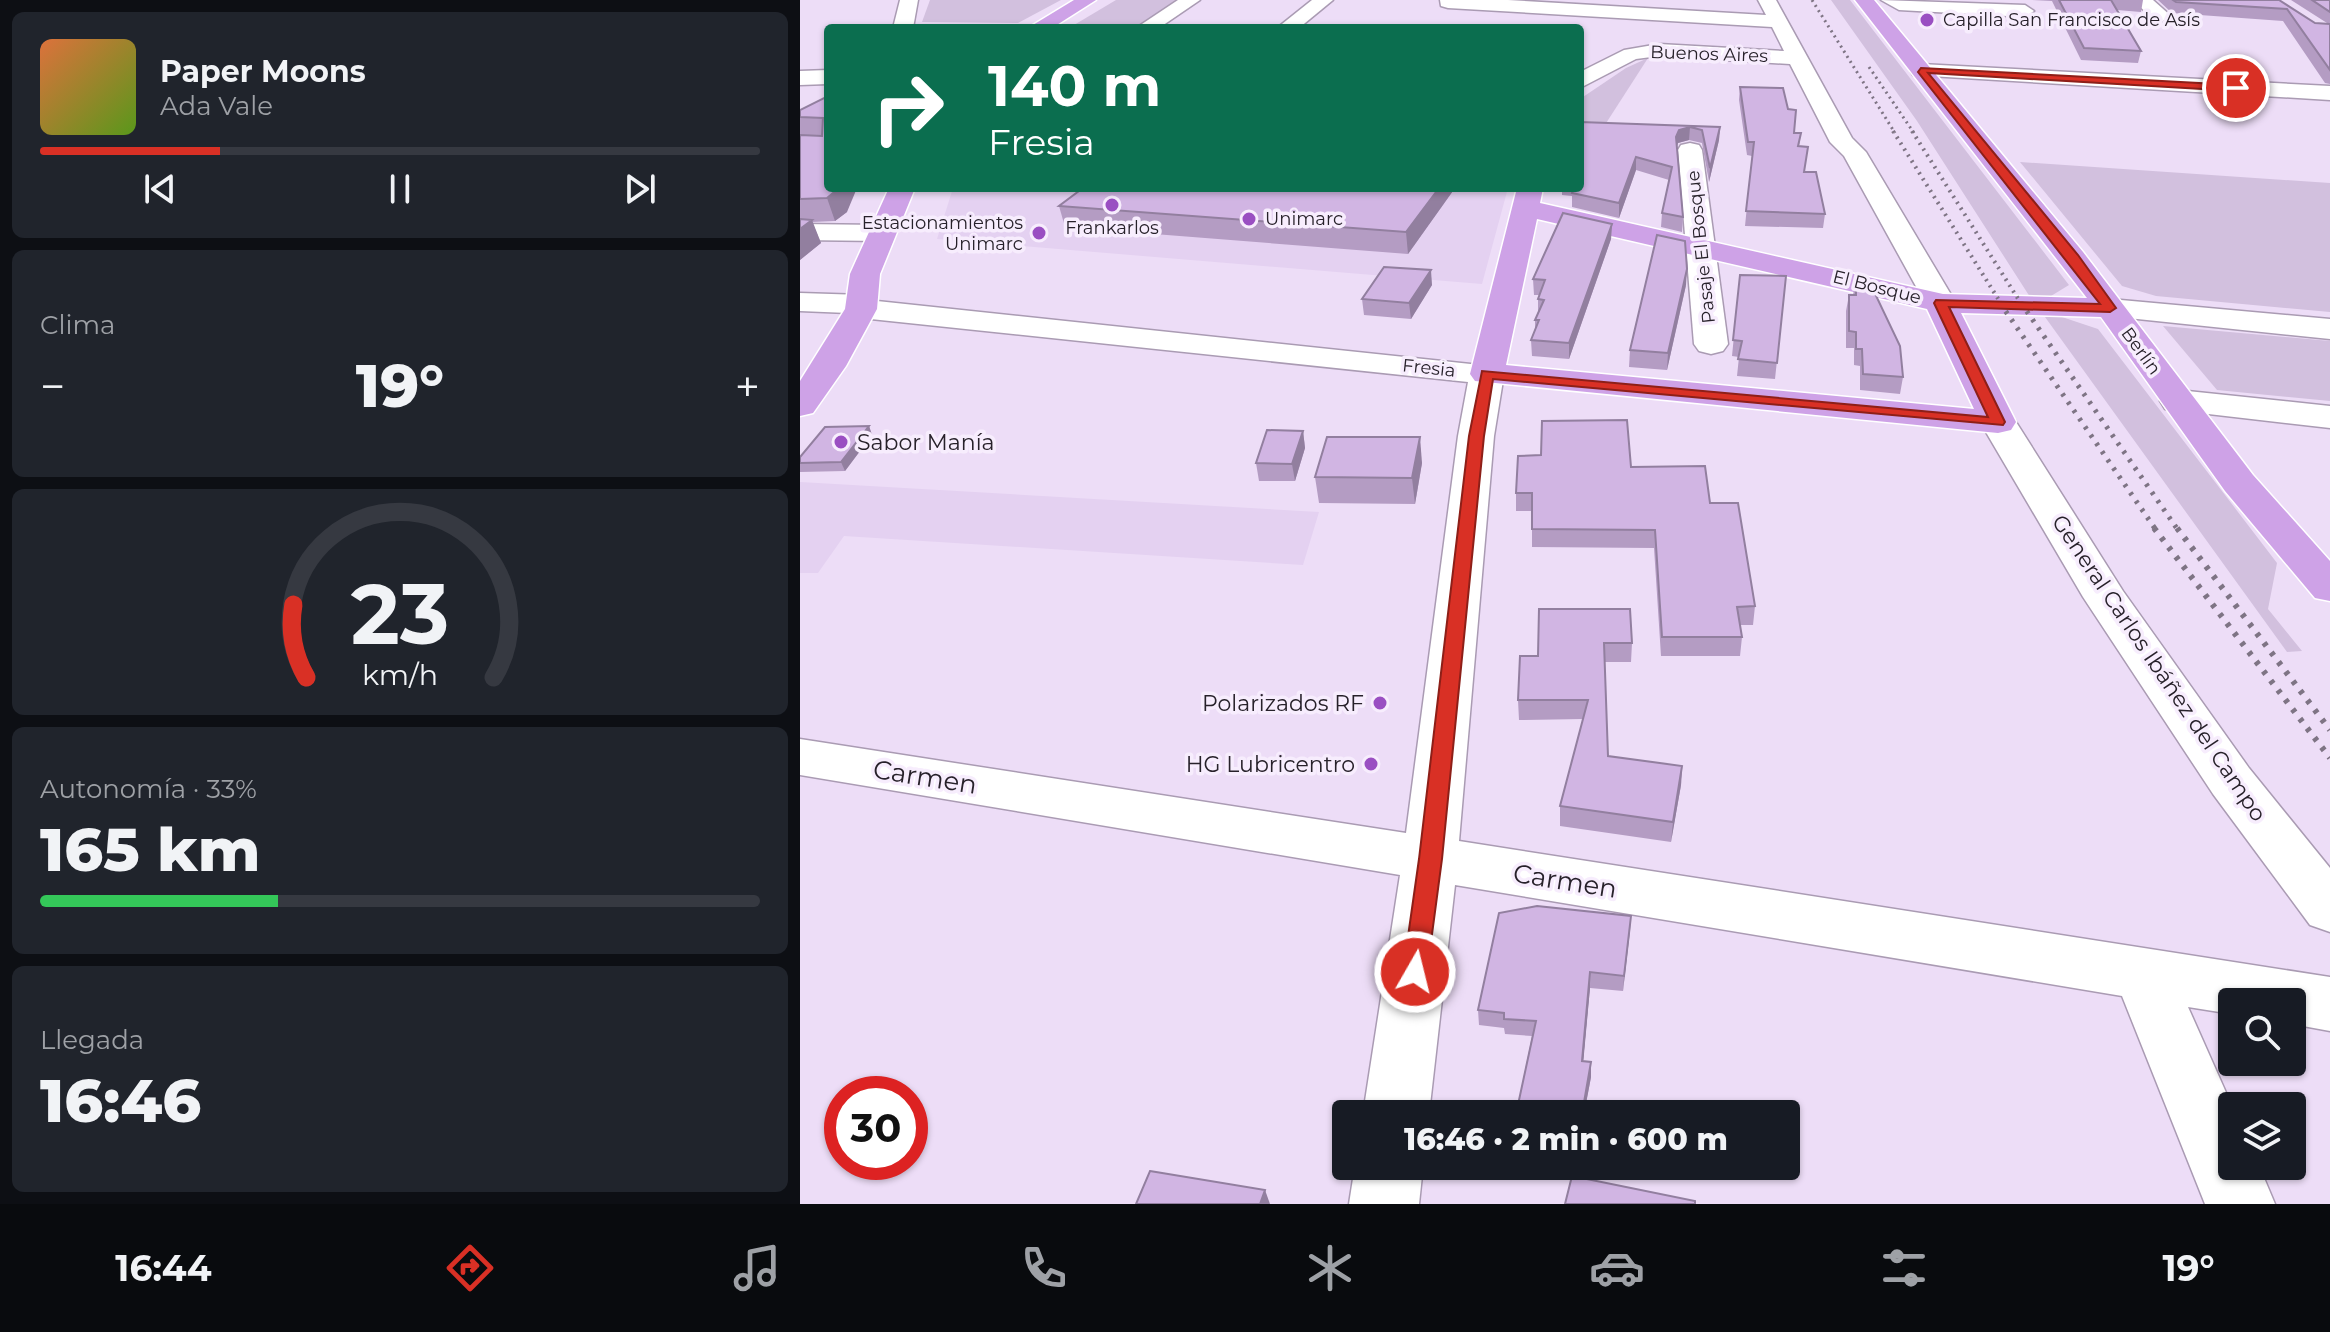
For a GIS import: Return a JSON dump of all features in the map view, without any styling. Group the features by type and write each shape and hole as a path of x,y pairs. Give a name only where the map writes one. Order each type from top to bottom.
{"main road":[{"path":"1045,24 1087,0"},
{"name":"Berlín","path":"1864,0 2073,258 2239,483 2330,588"},
{"path":"862,307 865,274 900,192"},
{"path":"800,405 829,366 862,307 892,278 927,192"},
{"path":"1487,374 1528,198"},
{"name":"El Bosque","path":"1528,198 1701,247 1913,294 1940,303 2110,308"},
{"name":"General Carlos Ibáñez del Campo","path":"1940,303 1998,422"},
{"name":"Fresia","path":"1487,374 1998,422"}],"street":[{"path":"904,24 909,0"},
{"path":"1152,24 1191,0"},
{"path":"1292,24 1324,0"},
{"name":"General Carlos Ibáñez del Campo","path":"1767,0 1842,142 1854,152 1940,303"},
{"path":"2142,0 2161,16"},
{"path":"1895,2 2019,5"},
{"path":"1455,8 1583,10 1779,22"},
{"path":"1572,24 1583,10"},
{"path":"1604,45 1659,50"},
{"name":"Buenos Aires","path":"1584,79 1631,54 1659,50 1797,58"},
{"path":"1921,70 2330,93"},
{"path":"800,78 824,77"},
{"name":"Pasaje El Bosque","path":"1690,150 1711,344"},
{"path":"800,232 882,233"},
{"name":"Fresia","path":"800,302 1487,374"},
{"name":"El Bosque","path":"2110,308 2330,329"},
{"path":"1398,1100 1430,859 1476,436 1487,374"},
{"path":"2178,401 2330,417"},
{"name":"General Carlos Ibáñez del Campo","path":"1998,422 2105,597 2231,781 2330,909"},
{"name":"Carmen","path":"800,757 2330,1004"},
{"path":"2143,974 2240,1204"},
{"path":"1384,1204 1387,1180"}],"shaded area":[{"path":"930,0 1061,0 1018,23 922,22"},
{"path":"1116,0 1180,0 1141,24 1076,24"},
{"path":"1831,0 1850,0 2069,285 2051,296 2030,297 1917,121"},
{"path":"1648,58 1601,131 1584,130 1584,96 1626,68"},
{"path":"2020,162 2330,183 2330,312 2156,296 2122,286"},
{"path":"952,192 1507,192 1482,284 937,239"},
{"path":"2045,317 2062,317 2098,329 2277,563 2268,609 2302,651 2287,652"},
{"path":"2163,326 2330,341 2330,401 2217,390"},
{"path":"800,482 1319,512 1303,565 844,536 818,573 800,573"}],"building":[{"path":"2059,0 2111,0 2141,51 2084,48"},
{"path":"2173,0 2279,0 2315,23 2330,24 2330,70 2287,9"},
{"path":"2312,0 2330,0 2330,12"},
{"path":"1740,87 1783,88 1788,109 1796,110 1794,133 1801,133 1798,146 1808,147 1804,172 1816,172 1825,214 1746,211 1754,142 1748,142"},
{"path":"824,98 824,192 834,192 827,198 800,199 800,135 822,136 823,118 800,117 800,110"},
{"path":"1584,122 1720,127 1710,168 1702,130 1690,127 1679,130 1676,137 1683,217 1662,213 1672,167 1636,157 1619,203 1572,193 1584,192"},
{"path":"1078,192 1436,192 1406,232 1059,206"},
{"path":"1563,213 1612,224 1569,343 1531,340 1544,300 1538,299 1545,280 1533,279"},
{"path":"800,219 812,220 800,229"},
{"path":"1657,235 1685,241 1687,269 1668,353 1630,350"},
{"path":"1384,267 1431,270 1409,303 1362,299"},
{"path":"1740,275 1786,276 1777,363 1738,359 1742,341 1733,340"},
{"path":"1856,279 1870,283 1900,346 1903,377 1863,374 1862,349 1856,349 1856,332 1849,331 1849,295 1856,295"},
{"path":"1627,420 1631,467 1705,466 1710,503 1738,503 1755,606 1737,607 1742,637 1662,637 1655,530 1532,529 1532,493 1516,493 1518,456 1541,455 1542,421"},
{"path":"869,426 841,462 800,463 800,457 825,427"},
{"path":"1267,430 1303,431 1292,464 1256,463"},
{"path":"1327,437 1420,437 1412,478 1315,477"},
{"path":"1539,609 1630,609 1632,643 1604,643 1608,756 1682,766 1673,822 1560,806 1588,700 1518,700 1520,656 1538,656"},
{"path":"1537,906 1631,916 1624,976 1590,972 1582,1061 1591,1062 1584,1100 1519,1100 1536,1021 1504,1019 1504,1013 1478,1010 1499,913"},
{"path":"1150,1171 1265,1190 1260,1204 1136,1204"},
{"path":"1571,1180 1592,1180 1695,1201 1695,1204 1565,1204"}],"railway":[{"path":"1812,0 1895,133"},
{"path":"1869,67 1914,133"},
{"path":"1893,131 2002,305"},
{"path":"1912,131 2022,305"},
{"path":"2000,303 2156,530"},
{"path":"2021,303 2178,530"},
{"path":"2154,528 2330,758"},
{"path":"2177,528 2330,730"}],"place":[{"name":"Capilla San Francisco de Asís","path":"1927,20"},
{"name":"Frankarlos","path":"1112,205"},
{"name":"Unimarc","path":"1249,219"},
{"name":"Estacionamientos Unimarc","path":"1039,233"},
{"name":"Sabor Manía","path":"841,442"},
{"name":"Polarizados RF","path":"1380,703"},
{"name":"HG Lubricentro","path":"1371,764"}],"route":[{"path":"1415,972 1476,436 1487,374 1998,422 1955,328 1940,303 2110,308 1921,70 2236,88"}]}
